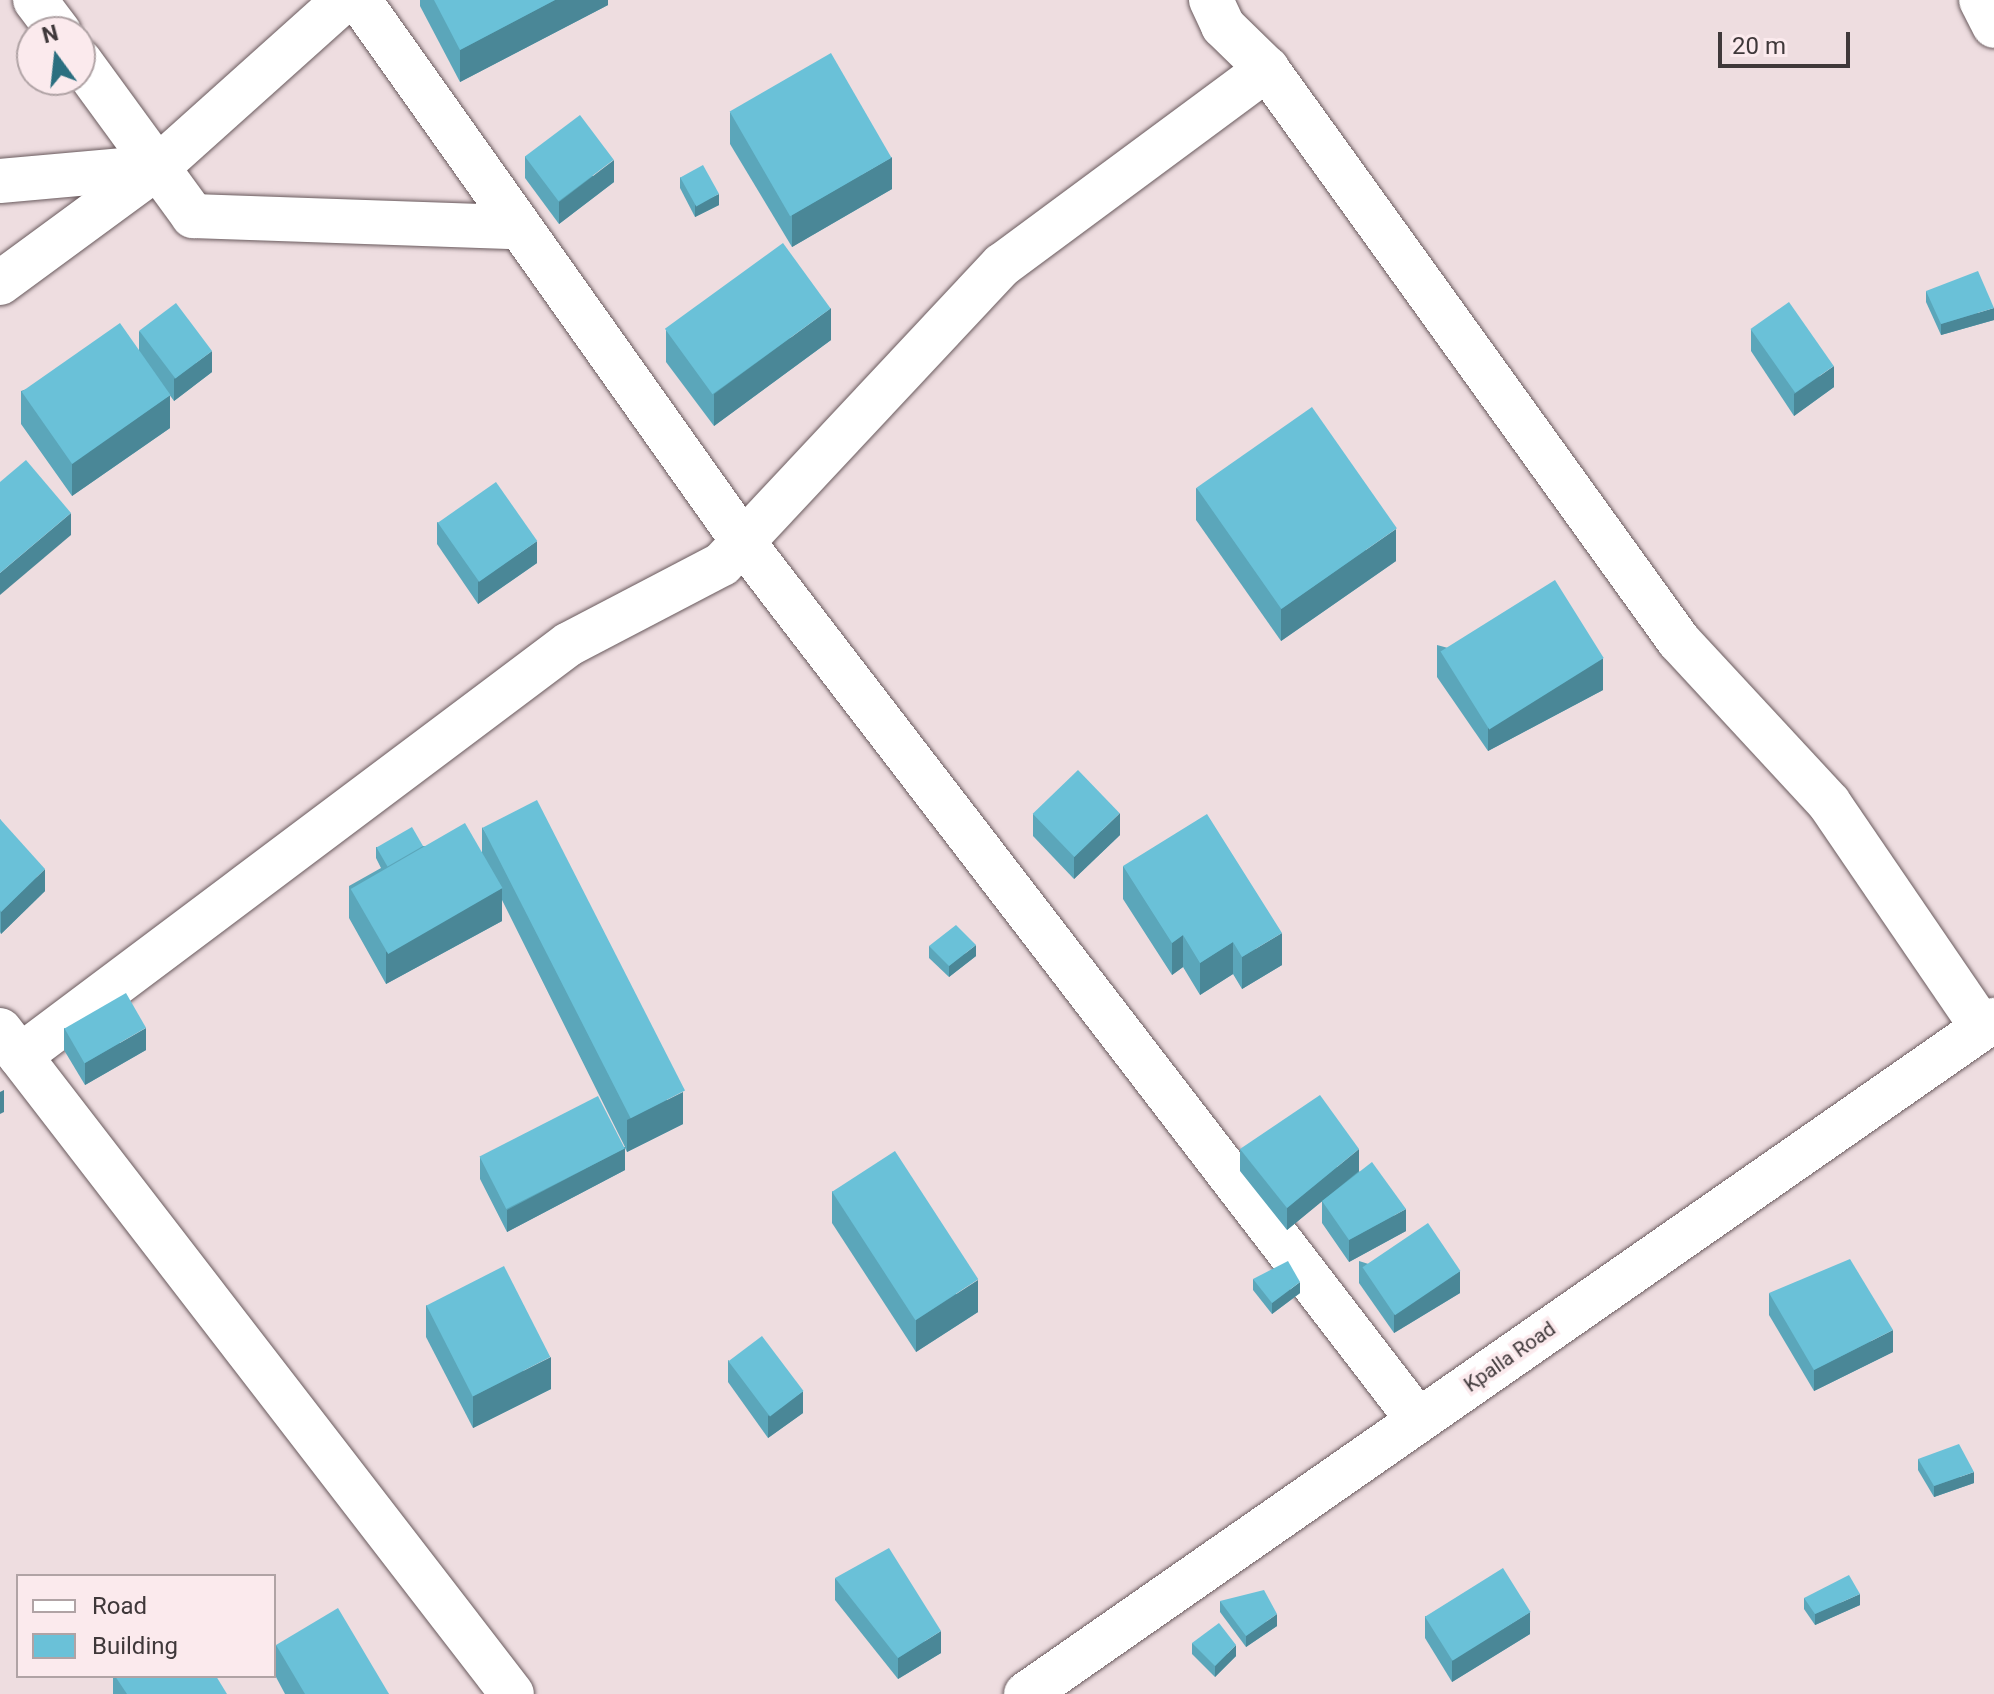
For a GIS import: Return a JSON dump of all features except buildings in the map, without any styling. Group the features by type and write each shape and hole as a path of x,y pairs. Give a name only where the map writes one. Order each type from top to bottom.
{"main road":[{"path":"0,283 158,167 344,0"},
{"path":"359,0 516,227 744,543 1418,1420"},
{"path":"1211,0 1223,26 1267,69 1679,641 1829,803 1988,1024"},
{"path":"1981,0 1994,26"},
{"path":"512,1694 10,1043 569,644 722,564 1002,265 1267,69"},
{"path":"96,83 193,216 516,227"},
{"path":"0,181 158,167"},
{"name":"Kpalla Road","path":"1026,1694 1988,1024"}]}
